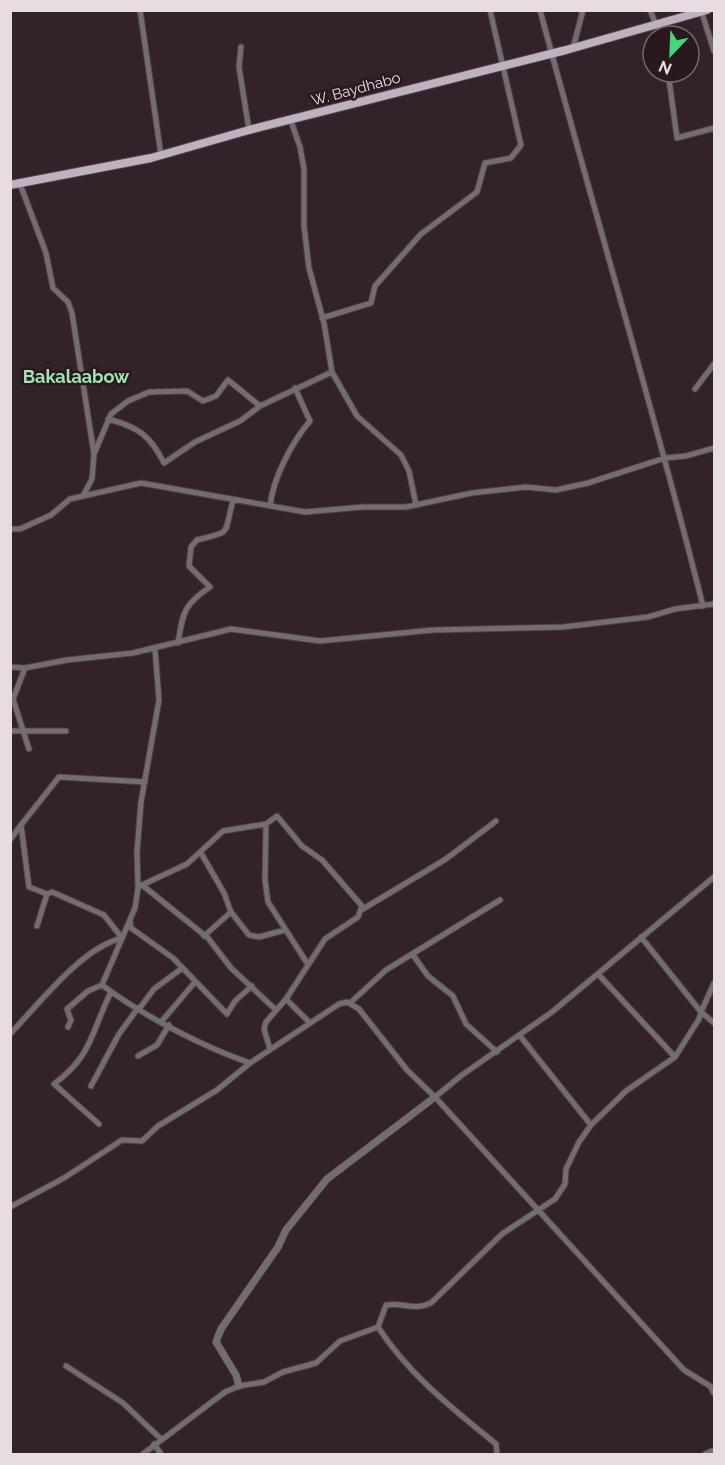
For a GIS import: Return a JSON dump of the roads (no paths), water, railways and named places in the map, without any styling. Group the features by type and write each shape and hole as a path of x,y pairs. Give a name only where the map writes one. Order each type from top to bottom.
{"main road":[{"name":"W. Baydhabo","path":"660,24 703,11"},
{"name":"W. Baydhabo","path":"10,186 161,155 249,130 641,29"}],"street":[{"path":"140,10 161,155"},
{"path":"322,318 370,303 375,286 421,234 477,192 485,163 511,158 522,145 490,10"},
{"path":"540,10 633,351 665,458 702,606"},
{"path":"573,48 583,10"},
{"path":"650,10 657,24"},
{"path":"703,11 714,51"},
{"path":"241,47 239,67 249,130"},
{"path":"670,84 677,138 714,128"},
{"path":"291,121 300,147 304,169 304,226 309,268 322,318 332,372 357,416 401,455 409,471 416,505"},
{"path":"20,184 46,253 53,288 68,302 72,313 94,454 92,479 83,496"},
{"path":"695,389 714,364"},
{"path":"108,419 134,426 155,445 164,463 195,442 240,420 260,406 332,372"},
{"path":"94,454 108,419 128,400 138,399 149,392 187,391 203,401 216,396 228,380 260,406"},
{"path":"270,506 276,483 300,432 310,421 294,388"},
{"path":"10,529 20,530 51,515 70,500 141,483 233,501 322,512 363,507 416,505 472,492 526,487 556,490 588,483 665,458 686,456 714,448"},
{"path":"178,643 182,614 193,598 210,587 189,566 191,547 197,540 221,536 226,531 233,501"},
{"path":"10,668 25,668 67,660 155,649 231,629 320,641 434,630 563,627 648,617 675,609 714,604"},
{"path":"68,1027 71,1020 68,1009 71,1004 102,985 135,908 140,886 137,852 145,782 159,700 155,649"},
{"path":"25,668 12,698 29,749"},
{"path":"10,732 66,731"},
{"path":"10,840 59,777 145,782"},
{"path":"140,886 187,864 223,831 266,824 277,816 302,846 322,860 363,909"},
{"path":"270,1049 264,1025 286,999 307,963 325,939 344,928 363,909 446,859 496,821"},
{"path":"266,824 265,880 268,902 307,963"},
{"path":"21,825 29,887 47,894 52,892 104,915 122,938"},
{"path":"201,853 224,892 231,912 249,935 259,937 285,930"},
{"path":"239,1386 236,1375 216,1342 221,1329 278,1247 286,1230 327,1179 520,1036 714,877"},
{"path":"140,886 204,936 231,968 276,1010"},
{"path":"37,926 47,894"},
{"path":"10,1207 64,1178 122,1140 142,1141 158,1126 217,1090 270,1049 339,1004 350,1003 372,980 500,900"},
{"path":"204,936 231,912"},
{"path":"130,919 131,928 158,946 227,1014 235,1001 252,986"},
{"path":"641,937 701,1012 714,1023"},
{"path":"10,1034 52,992 66,972 111,940 122,938"},
{"path":"412,955 428,976 453,996 466,1024 497,1052"},
{"path":"91,1086 119,1034 139,1008 154,989 181,969"},
{"path":"598,974 675,1057"},
{"path":"162,1021 195,982"},
{"path":"143,1455 154,1444 225,1392 239,1386 264,1382 283,1372 316,1363 340,1341 378,1327 386,1305 396,1304 418,1308 431,1303 502,1234 555,1199 565,1184 566,1168 579,1142 591,1125 626,1091 675,1057 684,1047 714,983"},
{"path":"102,985 223,1054 250,1063"},
{"path":"99,1124 54,1084 79,1064 88,1049 111,992"},
{"path":"286,999 310,1023"},
{"path":"350,1003 372,1023 407,1070 435,1097 684,1370 710,1386 714,1393"},
{"path":"138,1056 157,1045 169,1025"},
{"path":"520,1036 591,1125"},
{"path":"378,1327 391,1348 427,1388 496,1444 497,1455"},
{"path":"66,1366 123,1403 161,1439"},
{"path":"154,1444 160,1455"},
{"path":"705,1455 714,1450"}],"district":[{"name":"Bakalaabow","path":"76,376"}]}
